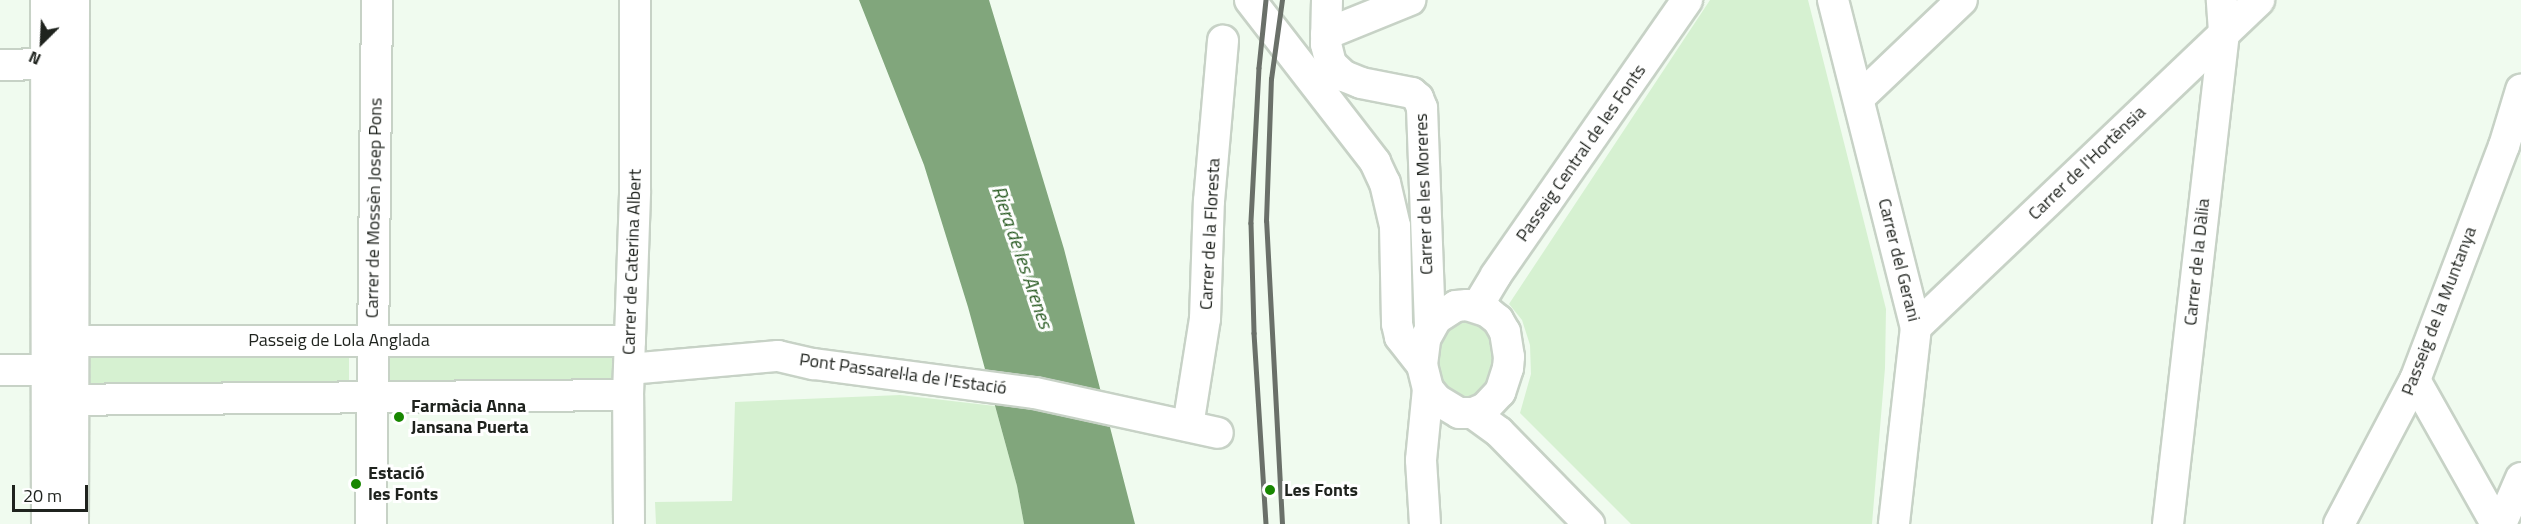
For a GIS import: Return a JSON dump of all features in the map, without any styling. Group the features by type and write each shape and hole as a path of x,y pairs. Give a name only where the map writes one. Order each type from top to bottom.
{"main road":[{"path":"47,0 57,370 72,524"},
{"path":"48,524 57,370 72,0"}],"street":[{"name":"Carrer de Mossèn Josep Pons","path":"371,524 377,0"},
{"name":"Carrer de Caterina Albert","path":"629,524 629,369 635,191 635,0"},
{"path":"1251,0 1320,88 1380,173 1395,226 1397,324 1400,337 1425,377 1447,408 1458,413 1473,413 1485,408 1500,392 1507,374 1509,357 1505,332 1498,320 1477,307 1456,306 1436,319 1430,329 1424,346 1425,377 1421,460 1425,524"},
{"name":"Carrer de les Moreres","path":"1327,0 1326,34 1331,64 1344,76 1412,93 1418,98 1422,108 1430,329"},
{"path":"1326,34 1410,0"},
{"name":"Passeig Central de les Fonts","path":"1477,307 1496,275 1687,0"},
{"name":"Carrer del Gerani","path":"1833,0 1916,327 1894,524"},
{"path":"1859,98 1962,0"},
{"name":"Carrer de la Dàlia","path":"2168,524 2224,32 2222,0"},
{"name":"Carrer de l'Hortènsia","path":"1916,327 2259,0"},
{"name":"Carrer de la Floresta","path":"1181,425 1205,319 1209,201 1222,42"},
{"path":"0,65 47,64"},
{"name":"Passeig de la Muntanya","path":"2339,524 2415,380 2504,146 2521,90"},
{"name":"Passeig de Lola Anglada","path":"57,370 372,340 629,369"},
{"name":"Pont Passarel·la de l'Estació","path":"629,369 742,357 778,356 840,368 1035,393 1181,425"},
{"path":"0,370 57,370 371,399 629,369"},
{"path":"2415,380 2496,524"},
{"path":"1473,413 1499,432 1589,524"},
{"path":"1181,425 1218,433"},
{"path":"2501,524 2521,478"}],"shaded area":[{"path":"1710,0 1808,0 1886,309 1885,368 1872,524 1631,524 1520,413 1531,374 1530,345 1522,320 1509,304"},
{"path":"1460,320 1473,320 1487,329 1492,337 1495,366 1483,392 1470,400 1454,396 1440,382 1436,364 1438,343 1446,328"},
{"path":"82,351 349,351 349,384 82,384"},
{"path":"385,353 613,353 613,388 385,388"},
{"path":"900,395 995,406 1017,486 1024,524 656,524 655,502 732,501 735,402"}],"water":[{"name":"Riera de les Arenes","path":"859,0 989,0 1064,249 1135,524 1024,524 1017,486 968,307 924,165"}],"railway":[{"path":"1266,0 1259,68 1251,223 1254,333 1266,524"},
{"path":"1282,0 1271,79 1266,221 1282,524"}],"place":[{"name":"Farmàcia Anna Jansana Puerta","path":"399,417"},
{"name":"Estació les Fonts","path":"356,484"},
{"name":"Les Fonts","path":"1270,490"}]}
